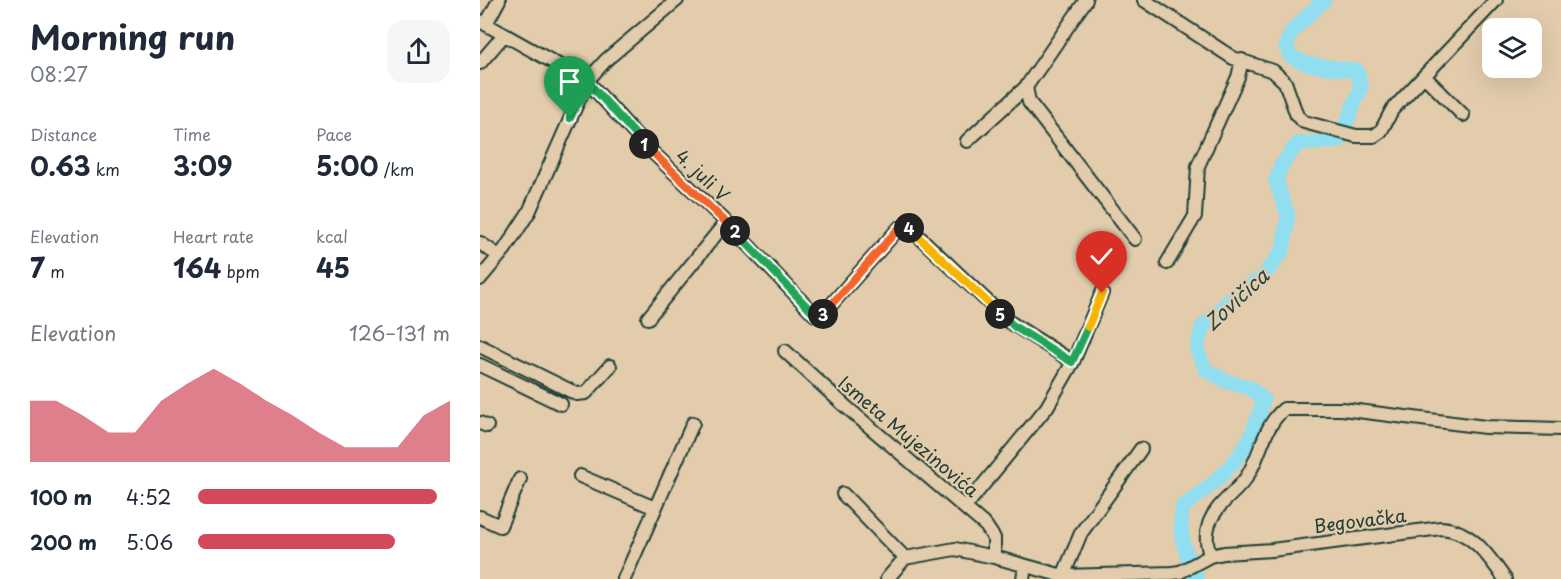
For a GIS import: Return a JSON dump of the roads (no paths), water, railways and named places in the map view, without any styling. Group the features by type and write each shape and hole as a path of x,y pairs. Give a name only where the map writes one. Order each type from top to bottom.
{"street":[{"path":"483,23 499,0"},
{"path":"480,279 529,212 587,81 606,60 677,0"},
{"path":"967,141 1026,87 1086,0"},
{"path":"1144,0 1233,58 1273,71 1285,82 1297,116 1304,122 1356,136 1374,136 1381,131 1392,110 1497,0"},
{"name":"4. juli V","path":"483,23 587,81 647,147 726,222 815,315 822,315 899,228 905,226 911,228 1008,321 1072,362"},
{"path":"480,63 504,35"},
{"path":"1167,262 1195,216 1198,166 1238,77 1242,60"},
{"path":"1424,76 1464,115"},
{"path":"1026,87 1029,102 1135,239"},
{"path":"648,318 726,222"},
{"path":"480,243 499,256"},
{"path":"965,507 1047,407 1072,362 1102,293"},
{"path":"480,346 577,394 586,393 610,366"},
{"name":"Ismeta Mujezinovića","path":"785,351 991,532 993,556"},
{"path":"480,366 561,404"},
{"path":"887,579 905,558 939,550 955,549 993,556 1024,573 1063,576 1180,572 1206,558 1206,538 1216,510 1248,476 1269,429 1284,409 1342,409 1485,427 1561,429"},
{"path":"624,579 693,423"},
{"path":"1063,576 1086,525 1141,449"},
{"path":"580,476 655,508"},
{"path":"480,518 500,526 520,479"},
{"path":"843,494 905,558"},
{"name":"Begovačka","path":"1206,558 1450,529 1471,538 1505,579"}],"waterway":[{"name":"Zovičica","path":"1197,579 1183,543 1181,526 1183,506 1212,484 1235,461 1252,434 1263,399 1250,388 1226,381 1206,370 1197,350 1202,328 1230,299 1263,277 1283,250 1288,215 1276,181 1281,166 1297,144 1339,141 1361,87 1357,71 1307,64 1290,56 1286,45 1292,31 1324,0"}]}
